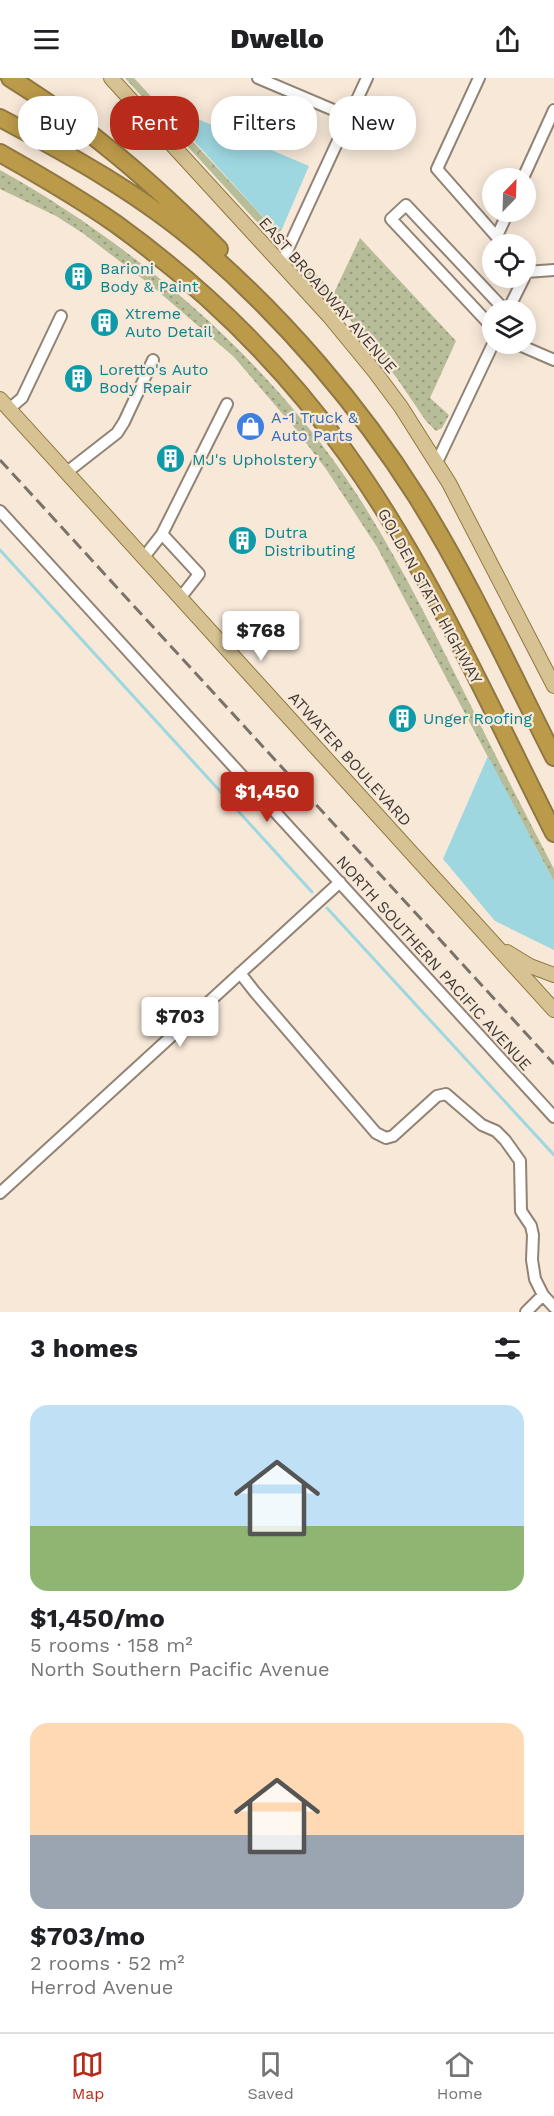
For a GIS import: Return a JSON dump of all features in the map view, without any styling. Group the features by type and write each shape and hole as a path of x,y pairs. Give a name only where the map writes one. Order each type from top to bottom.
{"highway":[{"path":"10,78 66,114 132,168 229,259 303,344"},
{"name":"GOLDEN STATE HIGHWAY","path":"0,118 58,150 162,217 201,246 303,344 356,410 417,496 466,584 554,757"},
{"name":"GOLDEN STATE HIGHWAY","path":"0,153 114,223 185,279 262,352 300,396 345,453 398,533 458,643 554,833"}],"main road":[{"name":"EAST BROADWAY AVENUE","path":"111,78 329,316 375,372 437,462 554,686"},
{"name":"ATWATER BOULEVARD","path":"5,404 554,1010"},
{"path":"497,946 531,966 554,975"}],"street":[{"path":"258,78 329,108"},
{"path":"359,96 367,78"},
{"path":"479,78 437,169 495,234"},
{"path":"528,168 554,110"},
{"path":"281,264 335,150"},
{"path":"482,316 391,219 406,205 495,300"},
{"path":"536,272 554,270"},
{"path":"5,404 21,398 61,316"},
{"path":"536,352 554,360"},
{"path":"437,462 488,354"},
{"path":"67,472 117,433 153,360"},
{"path":"144,557 162,534 227,404"},
{"name":"NORTH SOUTHERN PACIFIC AVENUE","path":"0,511 554,1117"},
{"path":"162,534 199,574 181,597"},
{"path":"0,1193 340,882"},
{"path":"240,973 376,1133 386,1138 393,1136 437,1096 446,1094 482,1125 496,1131 505,1140 520,1161 521,1211 531,1226 533,1235 532,1260 535,1279 543,1295 554,1307"},
{"path":"526,1312 543,1295"}],"green space":[{"path":"125,78 134,78 151,96 142,96"},
{"path":"199,148 274,229 282,229 277,235 268,234 191,150 199,150"},
{"path":"0,170 51,200 101,234 197,310 242,353 322,444 372,519 416,598 554,869 554,882 377,547 326,469 293,426 234,357 152,286 84,234 56,216 0,189"},
{"path":"360,238 456,341 430,398 449,415 442,428 436,431 332,297"},
{"path":"297,254 334,293 330,303 297,268 295,260"}],"water":[{"path":"199,120 211,125 211,150 271,150 309,166 282,229 274,229 199,146"},
{"path":"488,756 554,882 554,950 495,921 443,859"}],"waterway":[{"path":"0,550 312,892"},
{"path":"327,908 554,1155"}],"railway":[{"path":"0,460 554,1064"}],"place":[{"name":"Barioni Body & Paint","path":"79,277"},
{"name":"Xtreme Auto Detail","path":"104,322"},
{"name":"Loretto's Auto Body Repair","path":"78,378"},
{"name":"A-1 Truck & Auto Parts","path":"250,426"},
{"name":"MJ's Upholstery","path":"171,459"},
{"name":"Dutra Distributing","path":"243,541"},
{"name":"Unger Roofing","path":"402,718"}]}
